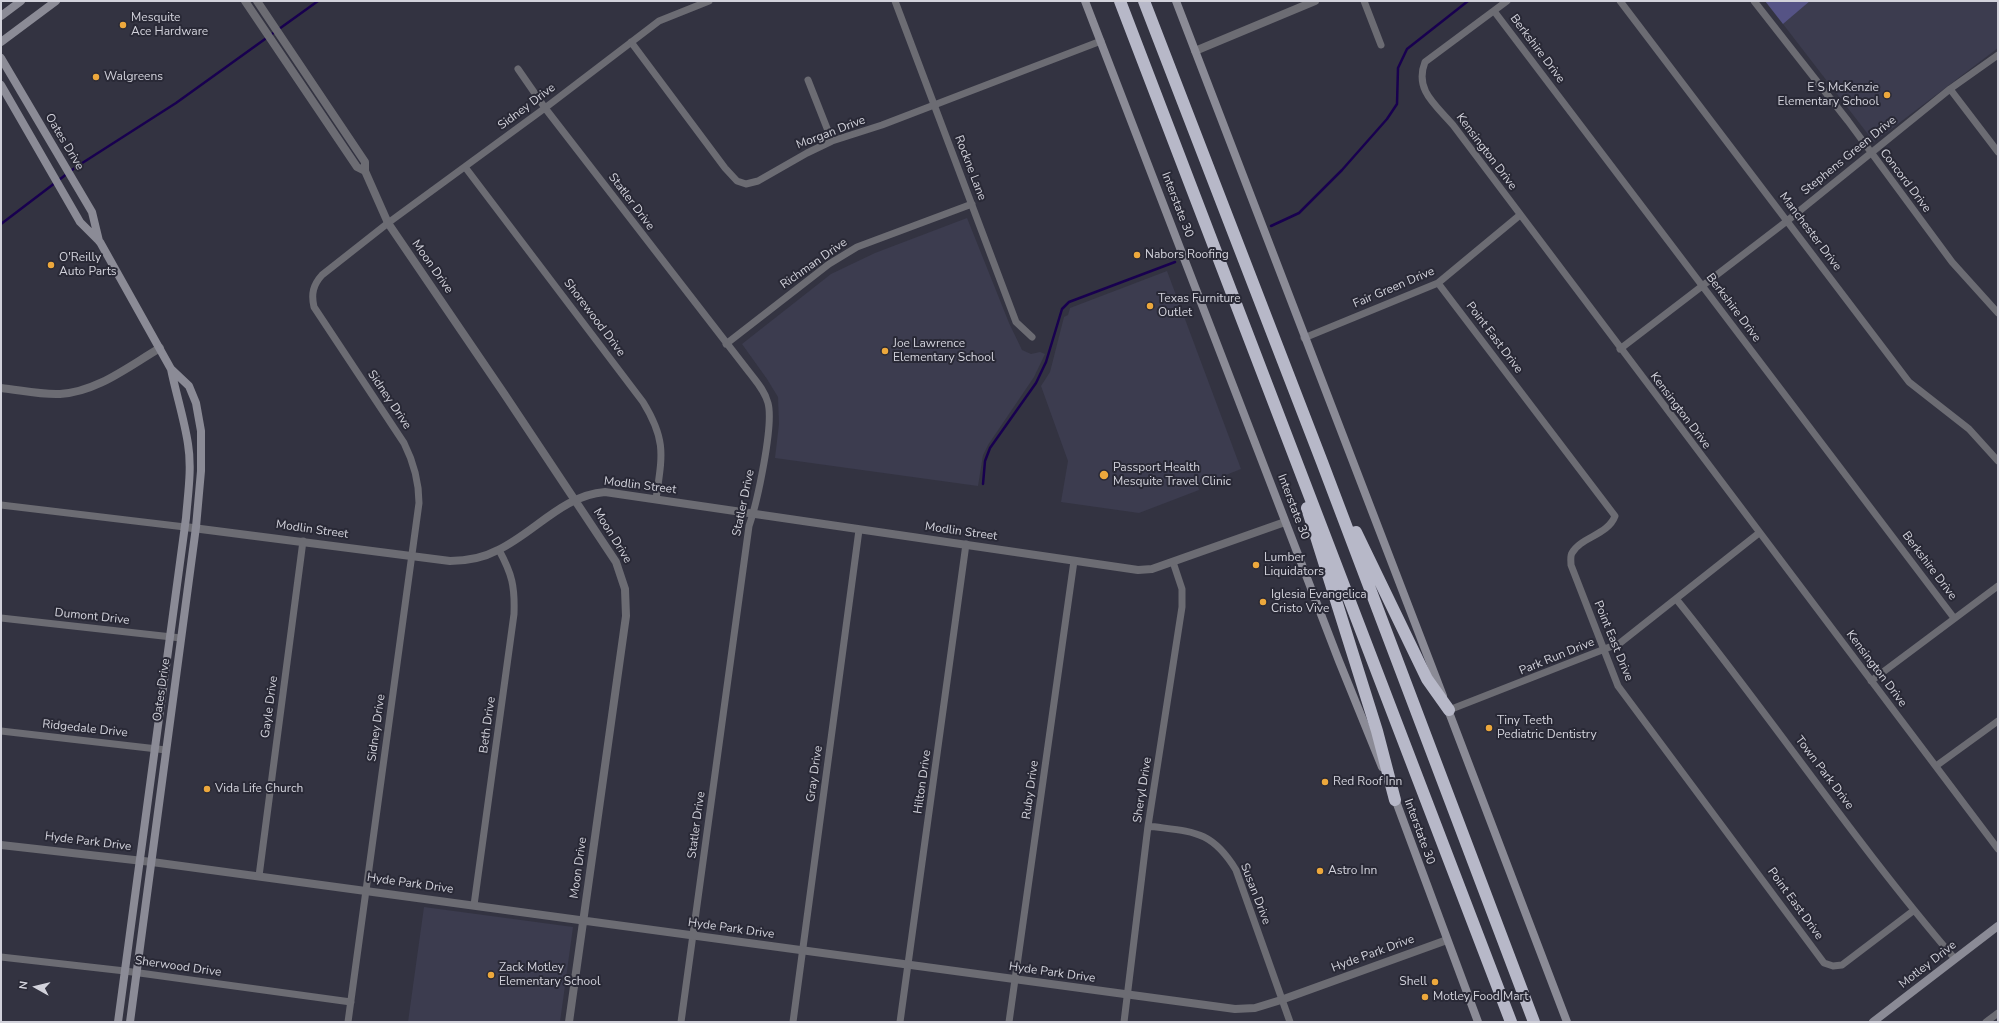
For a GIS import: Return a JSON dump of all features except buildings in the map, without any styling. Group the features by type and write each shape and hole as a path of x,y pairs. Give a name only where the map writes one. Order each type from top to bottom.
{"highway":[{"path":"1120,1 1511,1022"},
{"path":"1144,1 1322,462 1534,1022"},
{"path":"1150,1 1165,56"},
{"path":"1290,446 1311,526 1354,659 1396,800"},
{"path":"1322,462 1427,679 1449,710"}],"main road":[{"path":"1,16 21,1"},
{"path":"1,42 56,1"},
{"name":"Interstate 30","path":"1086,1 1100,41 1338,660 1396,800 1478,1022"},
{"path":"1176,1 1304,338 1449,710 1567,1022"},
{"name":"Oates Drive","path":"1,58 92,212 100,242 171,369 175,390 182,411 188,446 190,470 185,527 118,1022"},
{"name":"Oates Drive","path":"1,86 80,222 100,242"},
{"name":"Oates Drive","path":"130,1022 196,527 201,471 201,431 196,403 189,386 171,369"},
{"name":"Motley Drive","path":"1874,1022 1998,926"}],"street":[{"name":"Moon Drive","path":"245,1 357,167 366,171"},
{"name":"Moon Drive","path":"257,1 365,162 366,171 388,223 616,562 624,581 626,616 569,1022"},
{"name":"Sidney Drive","path":"348,1022 412,556 419,503 419,485 414,464 404,443 314,307 312,296 315,283 322,274 388,223 545,108 631,42 659,22 709,1"},
{"name":"Rockne Lane","path":"895,1 1016,322 1032,336"},
{"path":"1195,51 1315,1"},
{"path":"1364,1 1381,45"},
{"name":"Kensington Drive","path":"1506,1 1425,62 1421,72 1421,82 1425,92 1520,214 1620,349 1998,849"},
{"name":"Manchester Drive","path":"1620,1 1909,382 1968,429 1998,461"},
{"name":"Concord Drive","path":"1754,1 1952,262 1998,313"},
{"name":"Berkshire Drive","path":"1494,11 1954,618"},
{"name":"Morgan Drive","path":"631,42 737,181 746,184 758,181 807,152 882,125 1100,41"},
{"name":"Stephens Green Drive","path":"1620,349 1787,221 1950,89 1998,55"},
{"name":"Statler Drive","path":"518,69 545,108 761,388 769,405 769,425 757,504 749,526 681,1022"},
{"path":"808,80 832,142"},
{"path":"1950,89 1998,152"},
{"name":"Shorewood Drive","path":"465,167 643,402 656,423 661,441 662,458 656,499"},
{"name":"Richman Drive","path":"726,344 829,264 857,247 972,204"},
{"name":"Fair Green Drive","path":"1304,338 1438,283 1520,214"},
{"name":"Point East Drive","path":"1438,283 1615,516 1612,524 1577,547 1572,553 1571,565 1618,686 1824,963 1833,966 1842,965 1914,911"},
{"path":"1,388 59,394 80,391 102,382 160,348"},
{"name":"Modlin Street","path":"1,505 185,527 196,527 450,561 463,561 483,557 499,550 575,500 595,493 605,492 753,515 966,544 1138,570 1152,569 1285,522"},
{"name":"Gray Drive","path":"793,1022 859,530"},
{"name":"Park Run Drive","path":"1449,710 1620,643 1677,600 1760,533"},
{"name":"Gayle Drive","path":"259,876 303,541"},
{"name":"Hilton Drive","path":"900,1022 966,544"},
{"name":"Beth Drive","path":"474,905 514,614 514,593 510,570 499,550"},
{"name":"Ruby Drive","path":"1010,1022 1074,561"},
{"name":"Sheryl Drive","path":"1124,1022 1148,826 1182,607 1182,589 1173,562"},
{"path":"1872,681 1998,586"},
{"name":"Town Park Drive","path":"1677,600 1746,687 1914,911 1955,960"},
{"name":"Dumont Drive","path":"1,618 181,638"},
{"path":"1936,766 1998,721"},
{"name":"Ridgedale Drive","path":"1,731 166,750"},
{"name":"Susan Drive","path":"1148,826 1192,832 1215,842 1227,856 1236,870 1290,1022"},
{"name":"Hyde Park Drive","path":"1,845 140,860 366,890 802,951 1235,1009 1255,1008 1281,1000 1447,940"},
{"name":"Sherwood Drive","path":"1,957 124,971 351,1002"},
{"path":"1986,1022 1998,1013"}],"shaded area":[{"path":"1765,1 1810,1 1783,24"},
{"name":"E S McKenzie Elementary School","path":"1810,1 1998,1 1998,48 1874,142 1783,24"},
{"name":"Joe Lawrence Elementary School","path":"967,218 1009,323 1022,350 1031,354 1040,352 1045,354 1034,377 988,445 983,455 978,486 775,458 779,424 778,397 742,344 831,274 875,253"},
{"path":"1167,271 1241,469 1198,486 1199,490 1139,513 1061,502 1068,461 1041,386 1050,372 1064,317 1068,315 1070,308"},
{"name":"Zack Motley Elementary School","path":"424,907 573,927 560,1022 408,1022"}],"waterway":[{"path":"1,224 76,167 176,103 318,1"},
{"path":"1271,226 1299,213 1342,170 1387,119 1397,104 1398,68 1407,49 1468,1"},
{"path":"983,484 985,461 990,448 1036,383 1046,362 1062,309 1069,302 1175,262"}],"place":[{"name":"Mesquite Ace Hardware","path":"123,25"},
{"name":"Walgreens","path":"96,77"},
{"name":"E S McKenzie Elementary School","path":"1887,95"},
{"name":"Nabors Roofing","path":"1137,255"},
{"name":"O'Reilly Auto Parts","path":"51,265"},
{"name":"Texas Furniture Outlet","path":"1150,306"},
{"name":"Joe Lawrence Elementary School","path":"885,351"},
{"name":"Passport Health Mesquite Travel Clinic","path":"1104,475"},
{"name":"Lumber Liquidators","path":"1256,565"},
{"name":"Iglesia Evangelica Cristo Vive","path":"1263,602"},
{"name":"Tiny Teeth Pediatric Dentistry","path":"1489,728"},
{"name":"Red Roof Inn","path":"1325,782"},
{"name":"Vida Life Church","path":"207,789"},
{"name":"Astro Inn","path":"1320,871"},
{"name":"Zack Motley Elementary School","path":"491,975"},
{"name":"Shell","path":"1435,982"},
{"name":"Motley Food Mart","path":"1425,997"}]}
